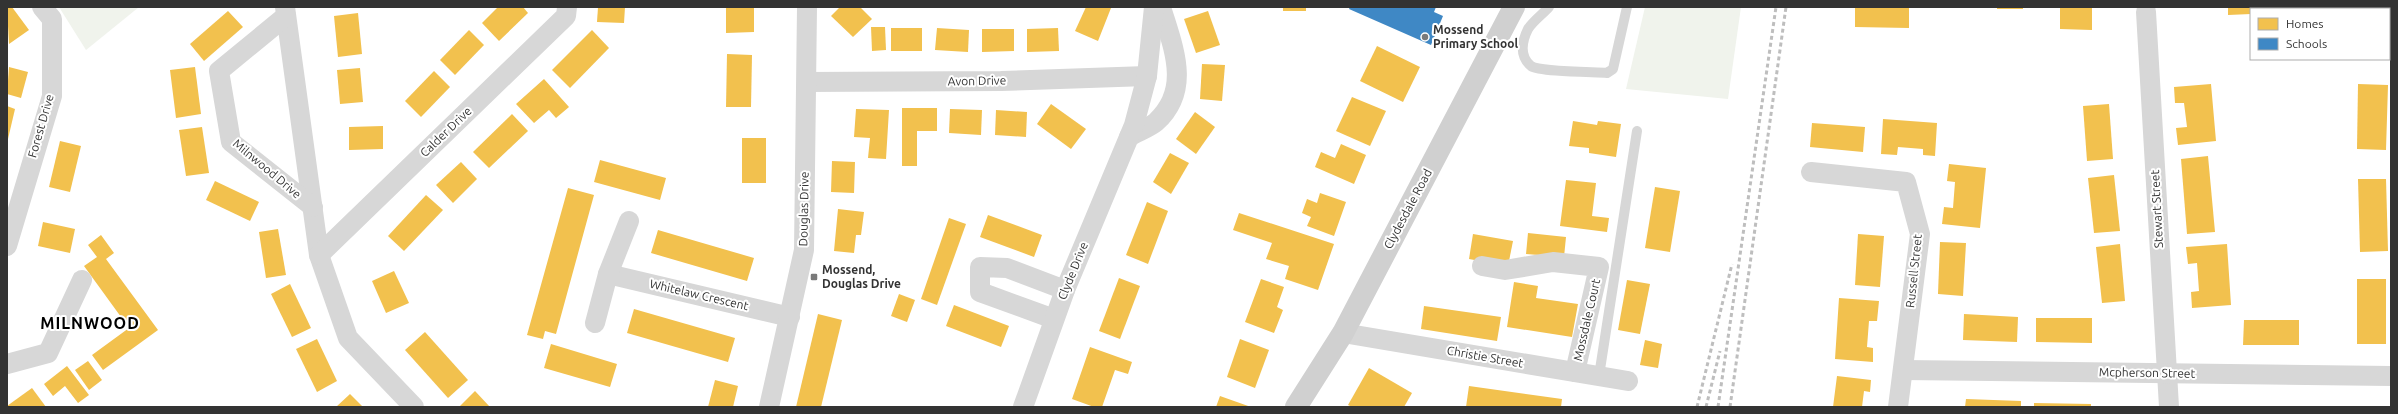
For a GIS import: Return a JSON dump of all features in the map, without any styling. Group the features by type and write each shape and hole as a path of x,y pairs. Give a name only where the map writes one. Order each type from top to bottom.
{"main road":[{"name":"Clydesdale Road","path":"1296,407 1343,332 1514,7"}],"street":[{"name":"Forest Drive","path":"7,246 12,205 52,96 52,19 42,7"},
{"name":"Calder Drive","path":"319,255 566,16 567,7"},
{"name":"Douglas Drive","path":"769,407 804,250 807,82 806,7"},
{"name":"Clyde Drive","path":"1023,407 1065,290 1129,137 1147,76 1154,7"},
{"path":"1129,137 1155,123 1168,108 1178,87 1176,64 1161,7"},
{"name":"Milnwood Drive","path":"285,11 219,71 231,142 313,207"},
{"name":"Milnwood Drive","path":"285,11 319,255 348,338 414,407"},
{"name":"Stewart Street","path":"2146,12 2166,373 2170,407"},
{"name":"Avon Drive","path":"807,82 1001,81 1147,76"},
{"name":"Russell Street","path":"1811,172 1906,182 1920,234 1898,407"},
{"path":"595,323 608,274 629,221"},
{"name":"Mossdale Court","path":"1482,266 1505,270 1553,262 1599,268 1575,372"},
{"path":"1054,319 980,292 980,267 1007,268 1065,290"},
{"name":"Whitelaw Crescent","path":"608,274 790,317"},
{"path":"7,364 48,353 82,280"},
{"name":"Christie Street","path":"1343,332 1628,381"},
{"name":"Mcpherson Street","path":"1903,370 2391,376"}],"lane":[{"path":"1550,7 1529,28 1522,46 1525,58 1532,66 1543,69 1607,73 1613,69 1627,7"},
{"path":"1598,376 1637,131"}],"shaded area":[{"path":"59,7 139,7 86,50"},
{"path":"1645,7 1741,7 1728,99 1626,89"}],"building: Homes":[{"path":"7,7 12,7 29,30 9,44"},
{"path":"498,7 523,7 528,13 499,41 482,23"},
{"path":"598,7 625,7 624,23 597,22"},
{"path":"726,7 754,7 754,32 726,33"},
{"path":"840,7 860,7 872,19 853,37 831,16"},
{"path":"1086,7 1111,8 1098,41 1075,31"},
{"path":"1283,7 1306,7 1306,11 1283,11"},
{"path":"1855,7 1909,7 1909,28 1855,27"},
{"path":"1997,7 2023,7 2023,9 1997,9"},
{"path":"2060,7 2092,7 2092,30 2060,29"},
{"path":"2228,7 2257,7 2250,8 2250,14 2228,15"},
{"path":"2391,7 2391,32 2390,8 2362,8"},
{"path":"228,11 243,27 204,61 190,44"},
{"path":"1208,11 1220,45 1196,53 1184,19"},
{"path":"358,13 362,54 338,57 334,16"},
{"path":"871,27 885,27 886,50 872,51"},
{"path":"891,28 922,28 922,51 891,51"},
{"path":"937,28 969,30 968,52 935,50"},
{"path":"1058,28 1059,51 1027,52 1027,29"},
{"path":"982,29 1014,29 1014,51 982,52"},
{"path":"469,30 484,45 455,75 440,60"},
{"path":"592,30 609,48 570,88 552,70"},
{"path":"1377,46 1420,67 1403,102 1360,81"},
{"path":"727,54 752,55 751,107 726,107"},
{"path":"1202,64 1225,65 1222,101 1200,99"},
{"path":"9,67 28,72 21,98 7,94"},
{"path":"195,67 201,114 176,118 170,70"},
{"path":"360,68 363,102 340,104 337,70"},
{"path":"434,71 450,87 421,117 405,101"},
{"path":"544,79 569,107 556,118 549,110 534,123 516,104"},
{"path":"2211,84 2216,141 2178,145 2176,128 2187,127 2184,103 2175,103 2174,87"},
{"path":"2358,84 2388,85 2386,150 2357,149"},
{"path":"1352,97 1386,111 1370,146 1336,131"},
{"path":"1051,104 1086,129 1071,149 1037,124"},
{"path":"2109,104 2113,159 2087,161 2083,106"},
{"path":"7,106 15,109 8,139 7,139"},
{"path":"902,108 937,108 937,131 917,131 917,166 902,166"},
{"path":"856,109 889,110 886,159 868,158 870,138 854,137"},
{"path":"950,109 982,110 981,135 949,133"},
{"path":"996,110 1027,112 1026,137 995,135"},
{"path":"1195,112 1215,127 1196,154 1176,139"},
{"path":"512,114 528,131 489,168 473,152"},
{"path":"1883,119 1937,123 1935,156 1923,155 1923,149 1898,147 1897,155 1881,154"},
{"path":"1573,121 1597,125 1598,121 1621,124 1616,157 1589,153 1589,148 1569,146"},
{"path":"1812,123 1865,127 1863,152 1810,147"},
{"path":"383,126 383,149 349,150 349,127"},
{"path":"202,127 209,173 186,176 179,130"},
{"path":"742,138 766,138 766,183 742,183"},
{"path":"60,141 81,146 70,192 49,187"},
{"path":"1341,144 1366,155 1354,184 1315,167 1321,152 1335,158"},
{"path":"1170,153 1189,163 1171,194 1153,182"},
{"path":"2208,156 2215,232 2187,234 2181,159"},
{"path":"600,160 666,178 660,200 594,182"},
{"path":"832,161 855,162 854,193 831,192"},
{"path":"461,162 477,179 453,203 436,185"},
{"path":"1949,164 1986,168 1980,228 1942,224 1944,207 1953,208 1955,182 1947,181"},
{"path":"2114,175 2120,231 2094,233 2088,178"},
{"path":"2358,179 2386,179 2388,251 2360,252"},
{"path":"1566,180 1596,183 1592,216 1609,218 1607,232 1560,226"},
{"path":"215,181 259,202 250,221 206,200"},
{"path":"1655,187 1680,191 1670,252 1645,248"},
{"path":"568,188 594,195 556,334 545,331 543,339 527,335"},
{"path":"1320,193 1346,202 1334,236 1307,226 1311,217 1302,213 1307,199 1317,203"},
{"path":"426,195 443,210 404,251 388,236"},
{"path":"1147,202 1168,211 1148,264 1126,255"},
{"path":"838,209 864,212 861,235 856,235 854,253 834,251"},
{"path":"1239,213 1334,244 1318,290 1285,279 1289,266 1266,259 1272,243 1233,230"},
{"path":"988,215 1042,235 1034,257 980,237"},
{"path":"949,218 966,224 937,305 921,299"},
{"path":"43,222 75,229 70,253 38,246"},
{"path":"278,229 286,275 266,278 259,232"},
{"path":"658,230 754,258 747,281 651,253"},
{"path":"1528,233 1566,237 1564,257 1526,254"},
{"path":"1473,234 1513,241 1508,266 1469,259"},
{"path":"1858,234 1884,236 1880,287 1855,285"},
{"path":"101,235 114,253 106,259 158,330 103,370 92,355 129,328 84,266 97,257 88,245"},
{"path":"1940,242 1966,243 1963,296 1938,294"},
{"path":"2120,244 2125,301 2102,303 2096,247"},
{"path":"2227,244 2231,305 2192,308 2191,292 2199,291 2197,263 2188,264 2186,247"},
{"path":"394,271 409,303 386,313 372,281"},
{"path":"1119,278 1140,286 1120,339 1099,331"},
{"path":"1261,279 1284,287 1277,307 1283,310 1274,333 1245,322"},
{"path":"2357,279 2386,279 2386,344 2357,344"},
{"path":"1627,280 1650,284 1640,334 1618,330"},
{"path":"1514,282 1538,286 1536,298 1578,304 1572,337 1507,327"},
{"path":"290,284 311,328 292,337 271,294"},
{"path":"899,294 915,300 907,322 891,316"},
{"path":"1839,298 1879,301 1877,321 1869,321 1867,347 1873,348 1873,362 1835,359"},
{"path":"954,305 1009,326 1001,347 946,326"},
{"path":"1424,306 1501,317 1497,341 1421,329"},
{"path":"634,309 735,338 728,362 627,333"},
{"path":"818,314 842,320 821,407 796,407"},
{"path":"1964,314 2018,317 2017,342 1963,340"},
{"path":"2036,318 2092,318 2092,343 2036,342"},
{"path":"2244,320 2299,320 2299,345 2243,345"},
{"path":"425,332 468,380 448,398 405,350"},
{"path":"317,339 337,381 317,392 296,349"},
{"path":"1240,339 1269,350 1255,388 1227,377"},
{"path":"1645,340 1662,344 1658,368 1640,365"},
{"path":"551,344 617,364 610,387 544,368"},
{"path":"1090,347 1132,362 1128,374 1115,370 1102,407 1094,407 1072,399"},
{"path":"88,361 102,380 89,390 75,370"},
{"path":"67,366 89,395 78,403 65,386 53,396 44,384"},
{"path":"1369,368 1412,393 1404,407 1352,407 1348,405"},
{"path":"1837,376 1871,380 1870,392 1864,391 1862,407 1833,407"},
{"path":"715,380 738,386 733,407 708,407"},
{"path":"1469,386 1562,399 1561,407 1466,407"},
{"path":"32,388 46,407 7,407 7,406"},
{"path":"475,391 490,407 459,407"},
{"path":"350,394 363,407 336,407"},
{"path":"1220,396 1251,407 1216,407"},
{"path":"1966,399 2021,401 2021,407 1965,407"},
{"path":"2034,403 2091,404 2091,407 2034,407"}],"building: Schools":[{"path":"1350,7 1436,7 1434,12 1443,16 1431,45 1349,9"}],"railway":[{"path":"1718,407 1776,7"},
{"path":"1730,407 1786,7"},
{"path":"1697,407 1732,264"},
{"path":"1706,407 1720,351"}],"place":[{"name":"Mossend Primary School","path":"1425,37"},
{"name":"Mossend, Douglas Drive","path":"814,277"}],"district":[{"name":"MILNWOOD","path":"90,323"}]}
